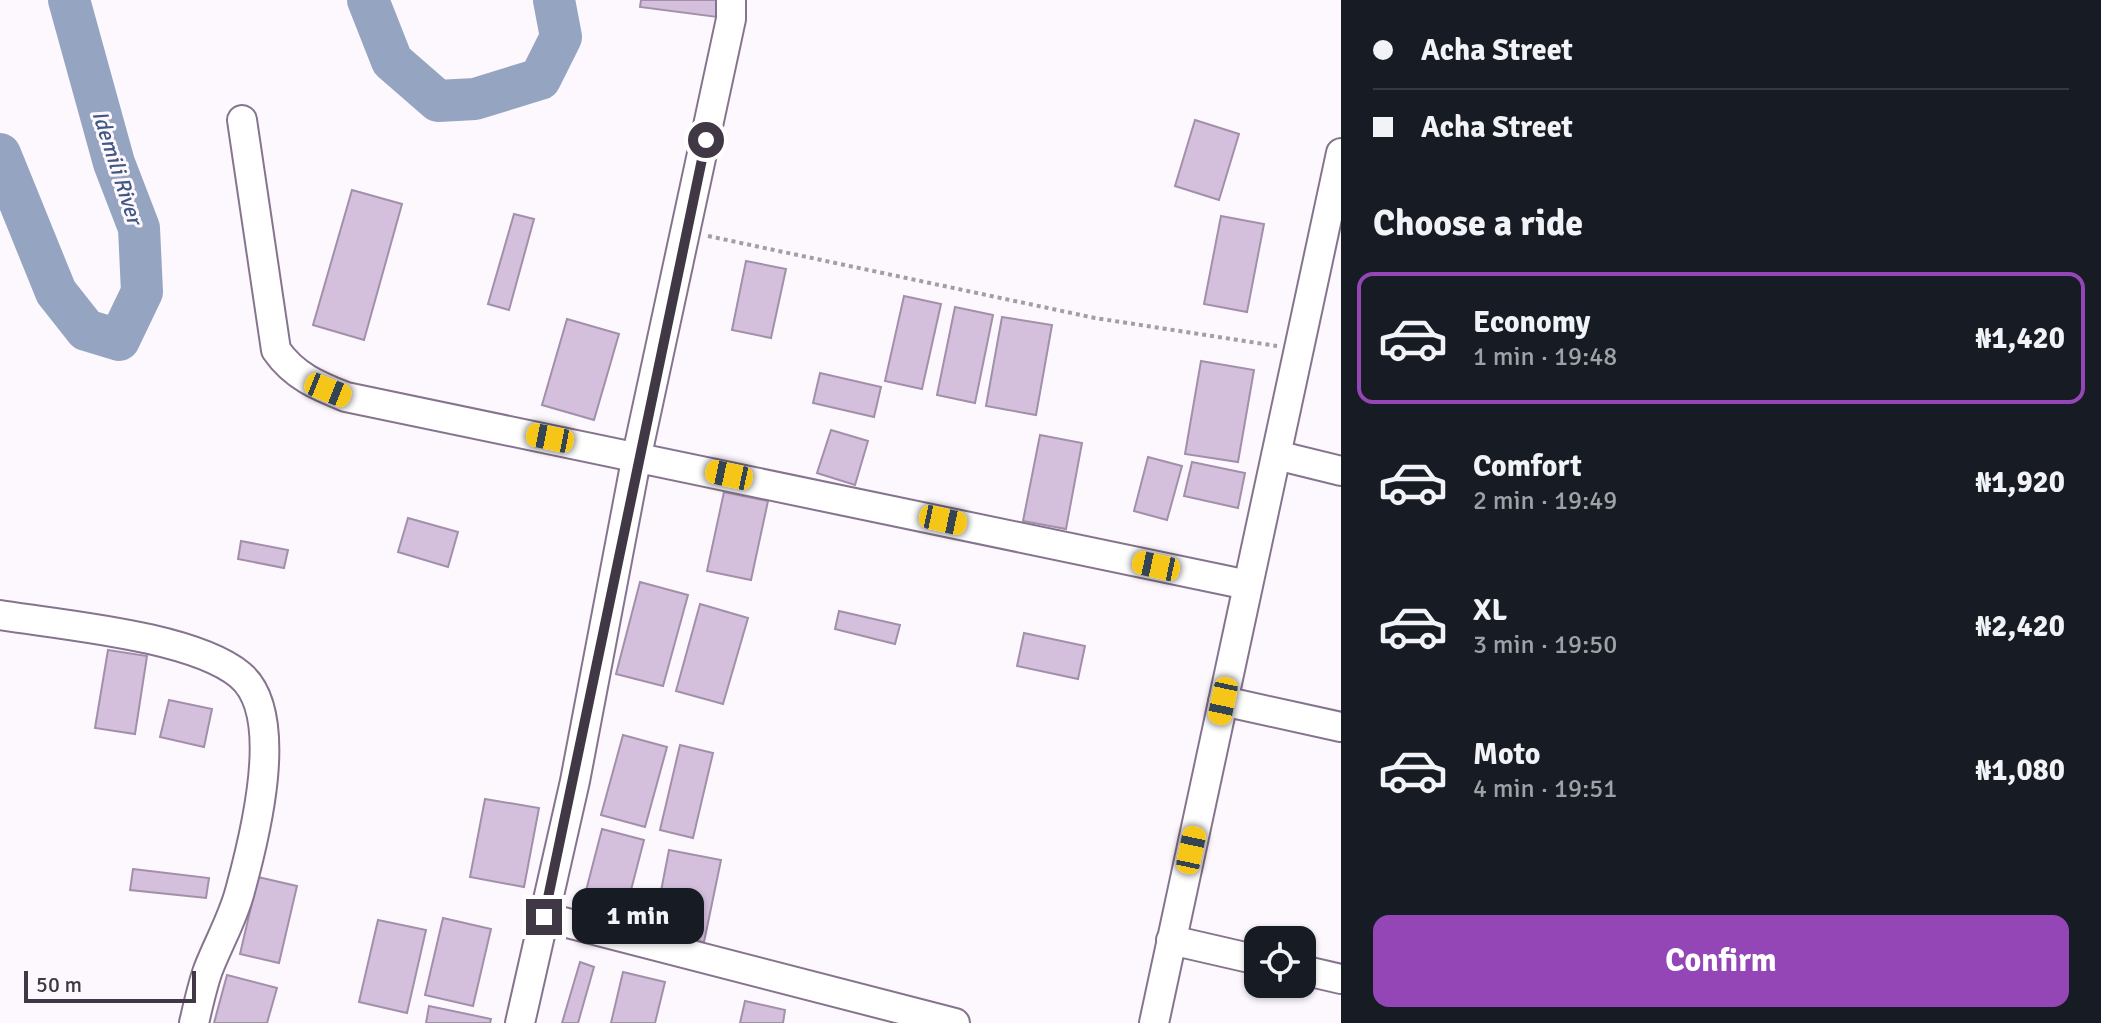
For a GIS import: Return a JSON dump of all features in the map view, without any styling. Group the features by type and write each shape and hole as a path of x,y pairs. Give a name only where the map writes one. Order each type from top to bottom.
{"street":[{"path":"520,1023 575,781 637,455 731,19 731,0"},
{"path":"242,120 276,350 287,366 311,383 346,397 637,455 1248,585"},
{"path":"1154,1023 1298,349 1332,235 1341,153"},
{"path":"1276,455 1341,471"},
{"path":"0,615 162,643 213,660 241,676 260,705 262,788 240,894 207,973 194,1023"},
{"path":"1223,701 1341,727"},
{"path":"544,917 955,1023"},
{"path":"1171,940 1244,957"},
{"path":"1316,973 1341,979"}],"path":[{"path":"687,231 1095,318 1298,349"}],"building":[{"path":"641,0 719,0 717,17 640,7"},
{"path":"1195,120 1239,134 1219,200 1175,186"},
{"path":"352,190 402,204 364,340 313,325"},
{"path":"514,214 534,219 509,310 488,304"},
{"path":"1221,216 1264,224 1247,312 1204,304"},
{"path":"746,261 786,269 771,338 732,330"},
{"path":"904,296 941,304 922,389 885,381"},
{"path":"955,307 993,315 975,403 937,395"},
{"path":"1002,317 1052,325 1036,415 986,406"},
{"path":"567,319 619,334 594,420 542,405"},
{"path":"1201,361 1254,370 1238,462 1185,454"},
{"path":"820,373 881,387 874,417 813,403"},
{"path":"831,430 868,441 855,485 817,473"},
{"path":"1040,435 1082,443 1066,529 1023,521"},
{"path":"1148,457 1182,466 1167,520 1134,511"},
{"path":"1192,462 1245,473 1238,508 1184,496"},
{"path":"724,492 768,501 751,580 707,571"},
{"path":"408,518 458,532 448,567 398,552"},
{"path":"241,541 288,550 284,568 238,559"},
{"path":"640,582 688,595 663,686 616,674"},
{"path":"700,604 748,618 723,704 676,691"},
{"path":"839,611 900,625 895,644 835,629"},
{"path":"1024,633 1085,646 1078,679 1017,666"},
{"path":"108,650 147,656 135,734 95,728"},
{"path":"169,700 212,709 204,747 160,737"},
{"path":"623,735 667,747 645,827 601,815"},
{"path":"680,745 713,753 693,838 660,830"},
{"path":"485,799 539,808 524,887 470,877"},
{"path":"602,829 644,840 623,921 581,910"},
{"path":"669,850 721,860 704,942 653,932"},
{"path":"133,869 209,878 206,898 130,890"},
{"path":"258,877 297,886 279,963 240,954"},
{"path":"443,918 491,929 473,1006 425,995"},
{"path":"378,920 426,930 407,1013 359,1002"},
{"path":"580,962 594,967 578,1023 562,1023"},
{"path":"623,972 665,982 655,1023 611,1023"},
{"path":"227,975 277,988 267,1023 214,1023"},
{"path":"745,1001 785,1010 783,1023 740,1023"},
{"path":"429,1006 491,1019 490,1023 426,1023"}],"waterway":[{"name":"Idemili River","path":"0,154 56,292 86,330 119,340 142,292 139,228 114,163 69,0"},
{"name":"Idemili River","path":"368,0 392,61 438,101 475,99 540,79 561,37 554,0"}],"route":[{"path":"544,917 575,781 637,455 706,140"}]}
